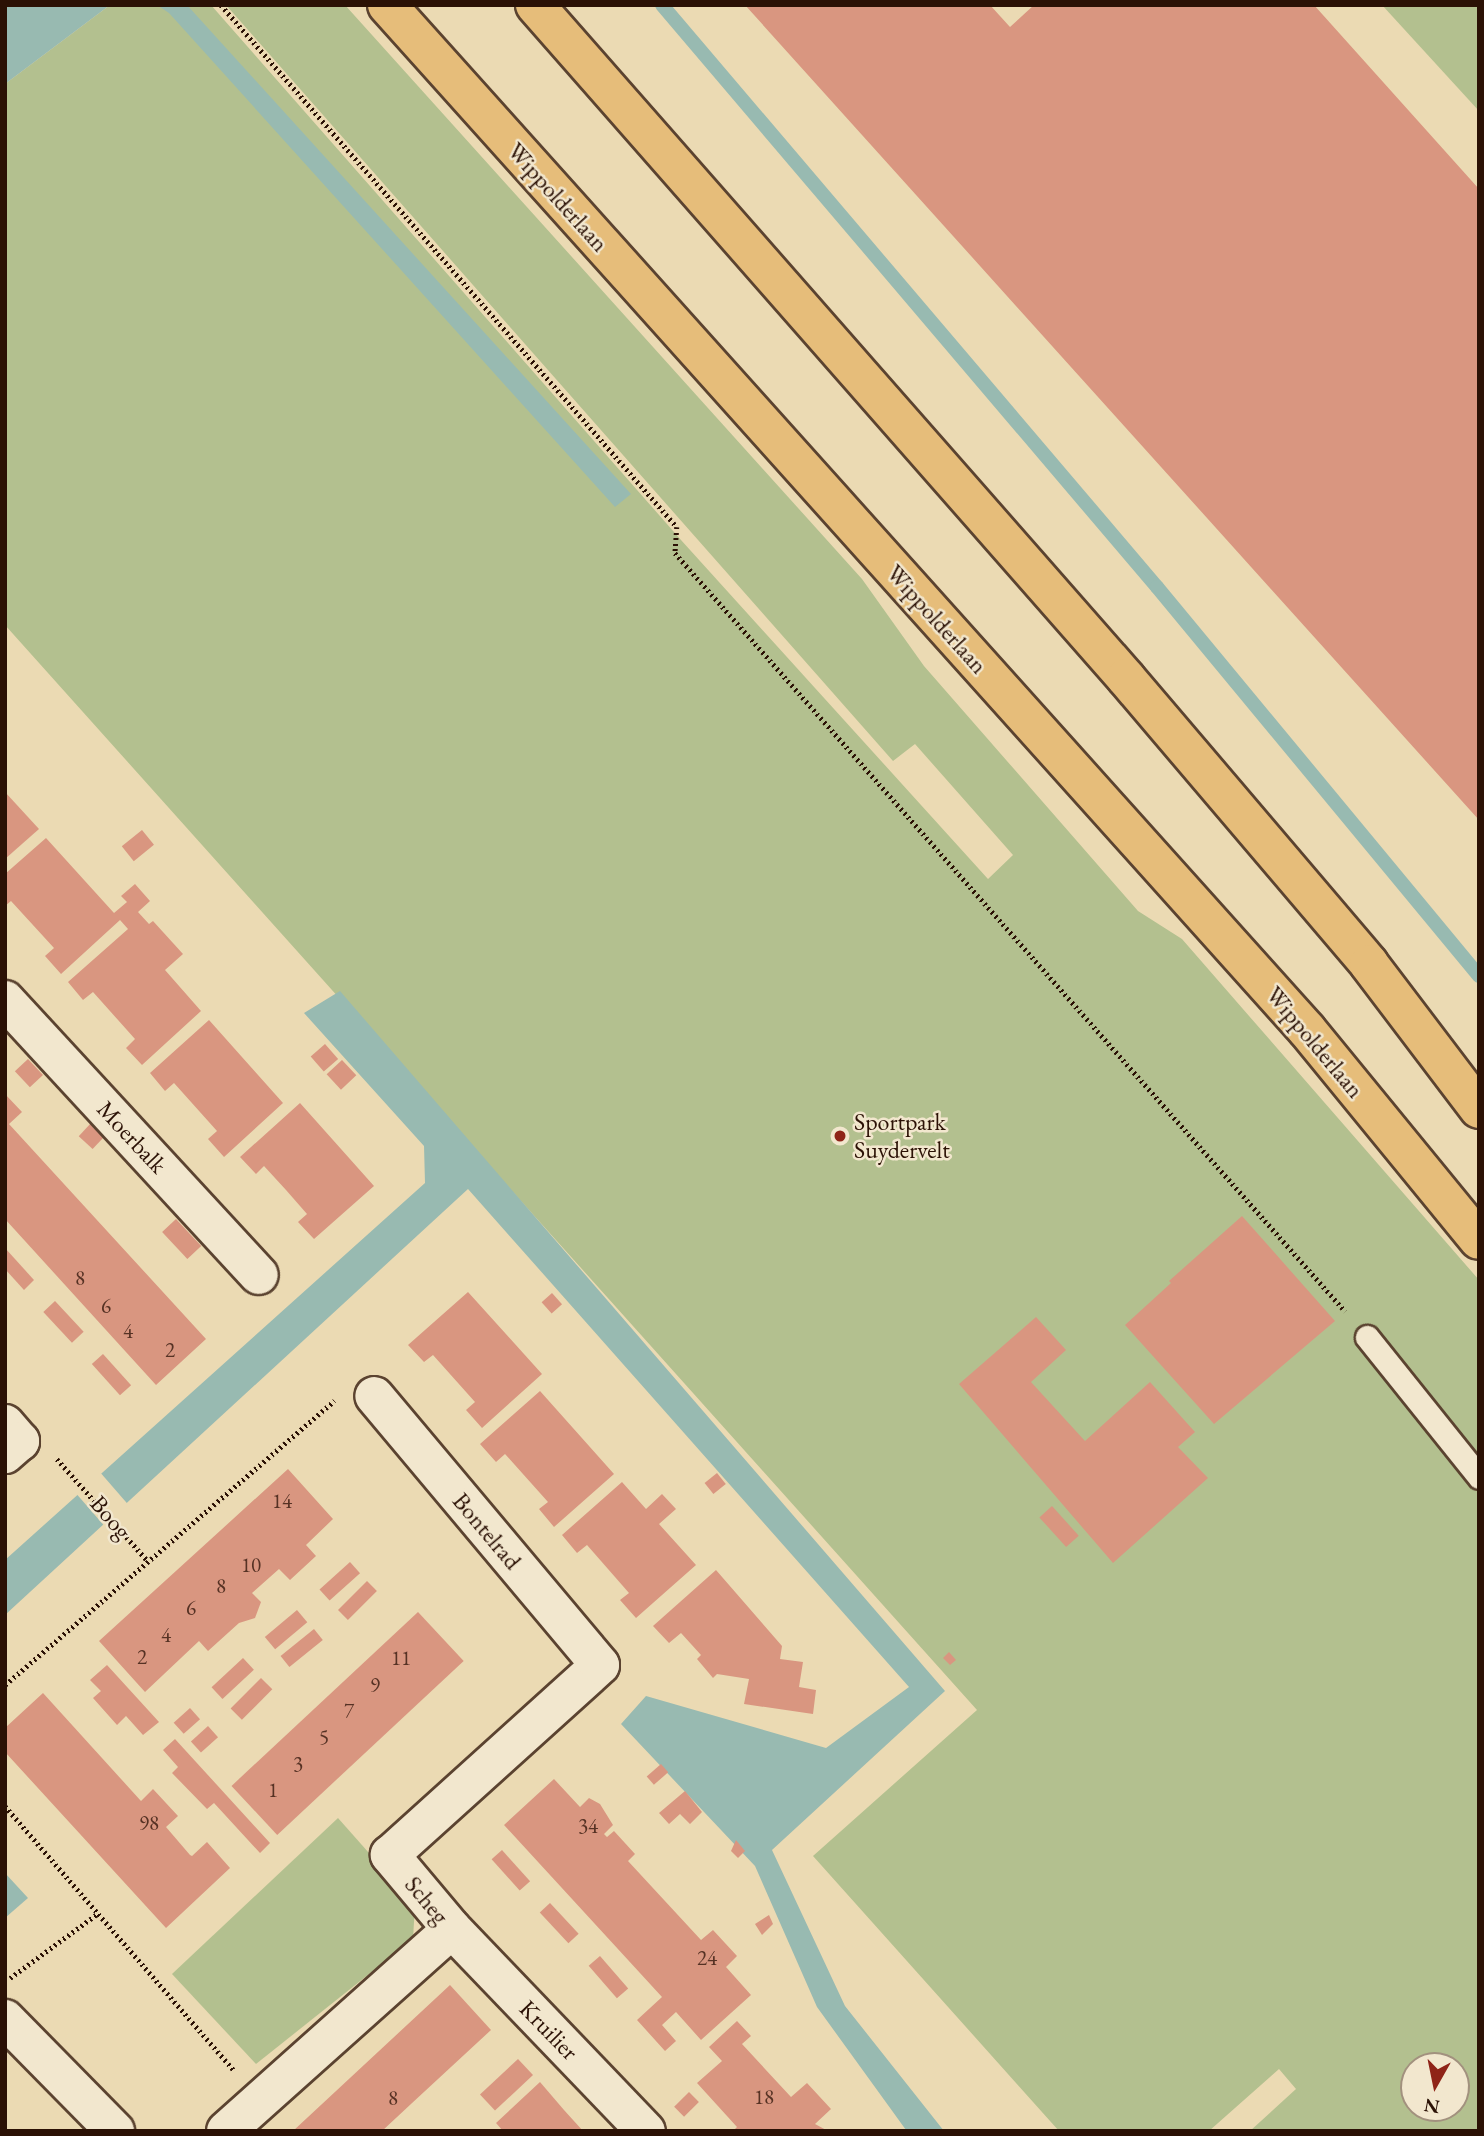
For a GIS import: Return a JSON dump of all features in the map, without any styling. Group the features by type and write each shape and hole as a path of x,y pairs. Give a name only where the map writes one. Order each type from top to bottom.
{"main road":[{"name":"Wippolderlaan","path":"387,5 1307,1030 1479,1240"},
{"path":"535,5 1126,678 1369,964 1479,1109"}],"street":[{"name":"Moerbalk","path":"5,1000 259,1275"},
{"name":"Bontelrad","path":"374,1396 600,1665"},
{"name":"Scheg","path":"226,2131 452,1929 390,1855 600,1665"},
{"name":"Kruilier","path":"452,1929 646,2131"},
{"path":"5,2019 115,2131"}],"lane":[{"path":"1367,1337 1479,1477"}],"path":[{"path":"221,5 677,527 674,553 1367,1337"},
{"path":"5,1685 342,1394 374,1396"},
{"name":"Boog","path":"73,1475 147,1560"},
{"path":"5,1806 260,2099"},
{"path":"5,1982 97,1914"}],"green space":[{"name":"Sportpark Suydervelt","path":"110,5 211,5 681,540 988,879 1013,855 915,744 893,761 226,5 345,5 862,579 924,666 1138,911 1182,939 1479,1280 1479,2131 1250,2131 1296,2089 1279,2069 1209,2131 1059,2131 813,1856 977,1710 5,625 5,84"},
{"path":"1382,5 1479,5 1479,111"},
{"path":"338,1818 415,1905 413,1939 256,2064 172,1974"}],"water":[{"path":"5,5 110,5 5,84"},
{"path":"157,5 187,5 631,494 615,507 169,13"},
{"path":"340,991 945,1691 772,1850 845,2006 944,2131 906,2130 817,2007 755,1866 621,1724 646,1696 826,1748 909,1687 468,1189 5,1615 5,1560 425,1183 424,1146 304,1013"},
{"path":"5,1873 28,1898 5,1918"}],"pier":[{"path":"99,1471 129,1506 105,1527 75,1492"}],"building":[{"path":"745,5 990,5 1010,27 1034,5 1314,5 1479,189 1479,820"},
{"path":"5,792 39,829 5,859"},
{"path":"142,830 154,845 134,861 122,846"},
{"path":"46,838 114,913 127,902 121,896 135,884 150,901 138,912 149,924 153,921 183,954 165,970 201,1011 142,1065 126,1048 135,1039 93,992 83,1000 68,982 128,929 120,920 61,974 45,956 54,948 11,901 5,906 5,874"},
{"path":"209,1020 283,1103 224,1157 208,1139 217,1131 174,1083 165,1091 150,1073"},
{"path":"325,1044 338,1059 324,1072 311,1056"},
{"path":"28,1059 43,1075 30,1087 15,1071"},
{"path":"342,1060 356,1075 341,1090 327,1074"},
{"path":"5,1094 22,1112 9,1124 206,1339 156,1385 5,1219"},
{"path":"300,1103 374,1186 314,1239 298,1222 307,1214 286,1190 264,1166 256,1174 240,1157"},
{"path":"91,1123 105,1136 93,1149 79,1136"},
{"path":"1242,1216 1335,1321 1214,1424 1125,1325 1171,1283 1169,1281"},
{"path":"176,1219 201,1246 187,1259 162,1232"},
{"path":"5,1248 34,1280 24,1290 5,1269"},
{"path":"468,1292 542,1374 482,1428 466,1410 475,1402 433,1355 424,1362 408,1345"},
{"path":"552,1293 562,1304 552,1314 542,1302"},
{"path":"55,1301 84,1332 72,1343 43,1312"},
{"path":"1036,1317 1066,1350 1031,1382 1085,1441 1150,1382 1195,1432 1178,1447 1208,1478 1113,1563 959,1384"},
{"path":"103,1354 131,1385 120,1395 92,1364"},
{"path":"540,1391 614,1474 554,1527 539,1509 548,1502 505,1454 496,1462 480,1444"},
{"path":"288,1469 333,1519 306,1545 316,1556 290,1580 279,1569 252,1593 261,1602 255,1618 239,1623 208,1651 199,1641 145,1692 99,1641"},
{"path":"717,1473 726,1484 713,1494 705,1483"},
{"path":"622,1482 646,1509 662,1494 676,1509 659,1524 696,1565 636,1618 620,1600 629,1593 587,1545 577,1553 562,1535"},
{"path":"1052,1506 1079,1536 1066,1547 1039,1517"},
{"path":"350,1562 360,1573 330,1601 320,1589"},
{"path":"716,1570 782,1646 780,1659 803,1662 799,1687 816,1690 813,1714 744,1704 749,1679 717,1674 713,1678 697,1659 701,1655 681,1633 669,1643 653,1626"},
{"path":"367,1581 377,1591 348,1620 338,1610"},
{"path":"297,1610 307,1622 275,1649 265,1637"},
{"path":"418,1612 464,1661 277,1835 232,1786"},
{"path":"314,1629 323,1640 289,1667 281,1656"},
{"path":"949,1652 956,1660 950,1665 943,1658"},
{"path":"243,1658 254,1670 222,1699 212,1687"},
{"path":"107,1665 159,1722 143,1735 126,1716 117,1725 93,1698 101,1691 90,1680"},
{"path":"261,1678 272,1689 242,1720 231,1708"},
{"path":"43,1693 141,1801 153,1789 178,1816 166,1827 190,1855 207,1842 230,1868 166,1928 5,1752 5,1728"},
{"path":"190,1708 200,1719 184,1734 174,1723"},
{"path":"208,1726 218,1737 201,1753 191,1741"},
{"path":"175,1739 270,1843 260,1853 214,1803 207,1809 172,1773 178,1767 163,1750"},
{"path":"661,1764 668,1772 654,1785 647,1776"},
{"path":"554,1779 580,1807 589,1798 600,1804 613,1825 604,1834 607,1837 614,1831 635,1854 628,1861 701,1940 713,1930 737,1956 726,1967 751,1995 701,2040 676,2012 662,2025 676,2041 665,2051 637,2020 662,1997 504,1825"},
{"path":"685,1791 702,1812 690,1824 680,1814 669,1824 659,1813"},
{"path":"736,1840 745,1851 738,1858 731,1851"},
{"path":"502,1850 530,1881 520,1891 492,1859"},
{"path":"550,1903 579,1934 568,1943 540,1913"},
{"path":"769,1915 773,1924 762,1935 755,1924"},
{"path":"600,1956 628,1988 617,1998 589,1966"},
{"path":"450,1985 491,2030 382,2131 293,2131"},
{"path":"737,2021 751,2036 742,2044 791,2097 807,2083 831,2109 815,2124 828,2131 733,2131 737,2127 697,2083 722,2061 709,2047"},
{"path":"518,2059 533,2075 495,2111 480,2094"},
{"path":"540,2082 583,2131 503,2131 496,2123"},
{"path":"689,2092 699,2102 684,2117 674,2107"}],"waterway":[{"path":"662,5 1157,587 1479,976"}],"place":[{"name":"Sportpark Suydervelt","path":"840,1136"}]}
